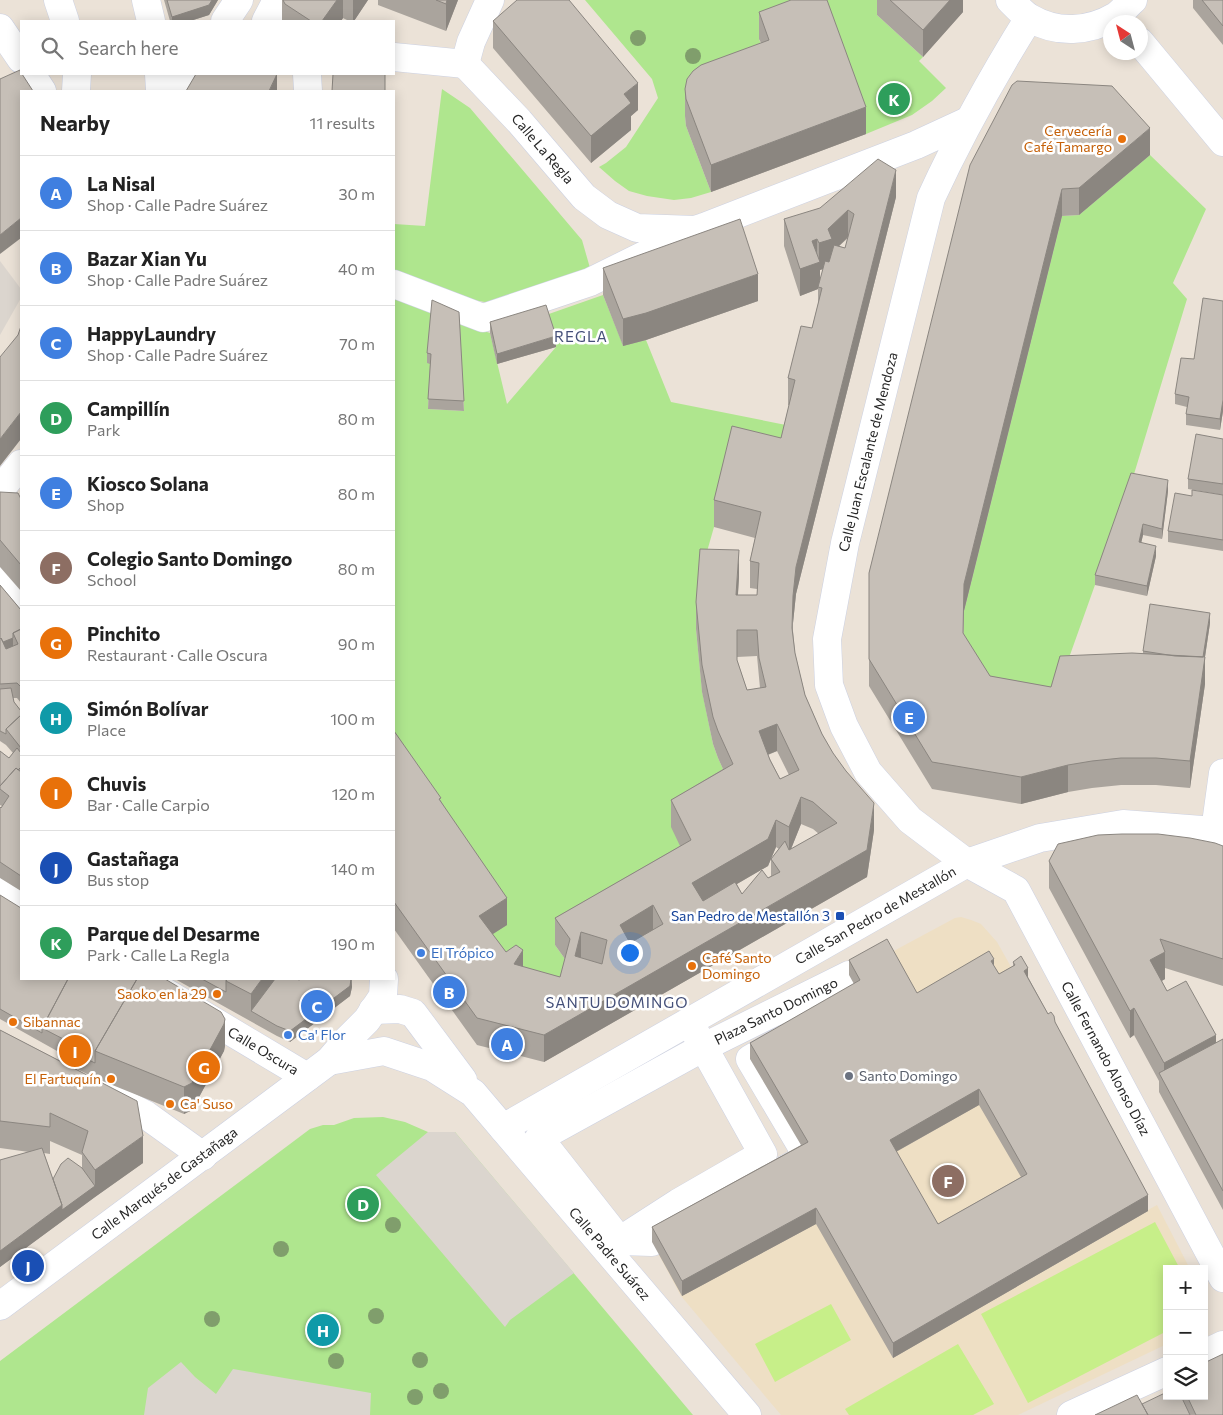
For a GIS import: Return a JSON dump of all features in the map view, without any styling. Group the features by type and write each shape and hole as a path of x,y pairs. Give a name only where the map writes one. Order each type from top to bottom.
{"street":[{"path":"58,0 66,20"},
{"path":"146,0 151,20"},
{"path":"226,20 239,0"},
{"path":"267,20 277,0"},
{"path":"395,57 465,64 471,42 490,0"},
{"path":"1019,9 1050,27 1074,30 1096,26 1125,12"},
{"name":"Calle Juan Escalante de Mendoza","path":"966,863 910,820 868,772 844,726 829,685 827,639 845,543 931,198 1019,9"},
{"path":"0,28 20,58"},
{"path":"1148,52 1223,142"},
{"name":"Calle La Regla","path":"465,64 519,122 584,197 608,215 637,228 695,230"},
{"path":"32,75 41,90"},
{"path":"76,90 77,75"},
{"path":"158,75 160,90"},
{"path":"178,90 188,75"},
{"path":"307,75 308,90"},
{"name":"Calle La Regla","path":"395,284 482,318 590,282 695,230 907,148 968,122"},
{"path":"0,490 20,465"},
{"path":"0,581 20,605"},
{"path":"1219,832 1223,773"},
{"name":"Calle San Pedro de Mestallón","path":"503,1128 966,863 1040,838 1124,824 1219,832"},
{"name":"Calle Fernando Alonso Díaz","path":"966,863 1016,890 1223,1278"},
{"path":"0,891 20,904"},
{"name":"Plaza Santo Domingo","path":"849,975 860,995 750,1059 808,1157 652,1242 613,1245 539,1138 704,1047 849,975"},
{"name":"Calle Oscura","path":"145,980 307,1077"},
{"path":"330,1061 367,1020 383,996 384,980"},
{"name":"Calle Padre Suárez","path":"373,1010 400,1009 413,1013 473,1093 503,1128 613,1245 747,1415"},
{"path":"613,1245 678,1203 764,1154 689,1022"},
{"name":"Calle Padre Suárez","path":"330,1061 384,1051 432,1067 473,1093"},
{"name":"Calle Marqués de Gastañaga","path":"0,1306 330,1061"},
{"path":"86,1084 146,1115 203,1156"},
{"path":"1208,1352 1223,1346"},
{"path":"1071,1415 1163,1373"}],"shaded area":[{"path":"0,261 20,288 20,300 0,335"},
{"path":"961,917 981,924 997,942 1148,1210 1157,1205 1188,1265 1163,1265 1163,1346 1018,1415 781,1415 681,1296 652,1242 808,1157 849,975 955,918"},
{"path":"428,1132 455,1132 574,1273 510,1320 505,1327 376,1175"},
{"path":"181,1362 195,1377 216,1394 233,1369 371,1393 370,1415 144,1415 148,1388"}],"green space":[{"path":"585,0 877,0 877,15 923,57 919,61 946,88 912,115 866,134 759,39 769,67 685,116 686,126 711,192 691,198 674,200 647,196 629,191 599,167 626,147 658,98 652,79"},
{"path":"442,89 470,108 582,240 590,268 491,303 449,296 395,272 395,224 425,226"},
{"path":"1150,155 1206,209 1173,283 1187,299 1131,484 1060,683 1051,714 963,660 964,611 1062,216 1079,215"},
{"path":"395,295 432,311 428,409 464,411 459,323 490,333 507,404 556,347 546,315 603,295 623,345 646,340 671,402 791,426 714,527 700,576 696,629 702,691 713,744 733,791 691,867 555,945 570,966 560,1004 479,943 507,924 395,758"},
{"path":"383,1117 405,1122 428,1132 455,1132 693,1415 0,1415 0,1361 310,1129 323,1125 334,1125 354,1118"},
{"path":"1155,1222 1178,1265 1163,1265 1163,1333 1028,1403 981,1314"},
{"path":"831,1304 851,1340 775,1382 755,1344"},
{"path":"958,1344 994,1404 973,1415 849,1415 845,1409"}],"building":[{"path":"167,0 212,0 209,5 172,17"},
{"path":"283,0 337,0 323,20 309,20 285,4"},
{"path":"436,0 447,0 446,4"},
{"path":"517,0 569,0 638,83 624,94 631,103 591,136 493,21"},
{"path":"791,0 827,0 866,107 711,165 686,99 687,79 701,65 769,40 759,12"},
{"path":"890,0 950,0 923,30"},
{"path":"1202,0 1223,0 1223,26"},
{"path":"20,70 20,75 23,75 32,90 20,90 20,219 0,235 0,79"},
{"path":"195,75 277,75 269,90 187,90"},
{"path":"333,75 385,75 385,90 332,90"},
{"path":"1017,81 1112,86 1150,128 1079,188 1062,189 964,584 963,633 990,676 1051,687 1060,656 1132,653 1205,657 1190,761 1156,758 1121,758 1068,765 1021,777 932,762 869,659 869,573 970,165 1012,85"},
{"path":"878,159 896,170 796,567 793,596 792,628 795,653 805,695 822,734 833,753 874,803 867,850 544,1035 477,1018 395,903 395,732 507,898 479,916 506,952 516,945 523,950 514,964 560,977 570,939 555,918 691,840 671,800 733,764 713,717 702,665 696,602 700,549 739,550 736,595 757,595 759,563 750,561 761,512 714,500 732,426 781,438 795,380 788,378 801,326 812,328 822,288 818,287 825,261 829,262 834,245 845,248 854,214 848,210 828,229 832,239 819,243 817,239 812,241 820,262 800,269 784,219 820,208","holes":["737,630 757,630 759,658 766,687 747,690 737,660","777,724 799,770 780,779 770,760 759,731","801,797 813,802 837,823 789,850 785,841 771,859 780,872 768,878 762,870 742,894 735,882 703,901 692,883 768,839 776,820 789,827","653,905 663,924 630,943 620,925","581,932 607,940 602,964 575,956"]},
{"path":"740,219 758,274 646,313 623,319 603,268"},
{"path":"1203,298 1223,301 1223,400 1220,419 1186,414 1189,397 1175,394 1181,358 1194,359"},
{"path":"432,300 459,312 464,401 428,399 431,354 427,353"},
{"path":"546,305 556,336 497,354 490,322"},
{"path":"20,329 20,413 0,439 0,357 18,335"},
{"path":"1196,434 1223,439 1223,484 1188,479"},
{"path":"1131,473 1168,480 1162,529 1143,524 1139,542 1156,546 1147,586 1095,575"},
{"path":"1192,490 1223,495 1223,540 1168,531 1175,493 1192,496"},
{"path":"0,492 18,493 20,497 20,564 0,540"},
{"path":"0,585 20,609 20,630 13,633 13,638 3,642 0,639"},
{"path":"1150,604 1210,613 1203,657 1175,656 1143,651"},
{"path":"20,630 20,686 17,683 0,684 0,639 6,649 18,644 13,633"},
{"path":"11,688 14,702 20,710 20,716 6,729 6,734 0,731 0,689"},
{"path":"20,716 20,747 6,729"},
{"path":"17,748 20,752 20,768 18,770 16,768 0,786 0,751 9,758"},
{"path":"16,768 20,771 20,875 0,862 0,807 9,796 0,789 0,786"},
{"path":"1158,834 1190,838 1223,846 1223,959 1160,939 1165,952 1150,960 1167,991 1186,981 1216,1035 1164,1063 1134,1008 1130,1011 1049,861 1058,844 1098,835"},
{"path":"0,895 20,907 20,980 67,980 42,1028 42,1033 0,1009"},
{"path":"887,939 917,993 989,951 994,959 991,961 999,974 1015,965 1013,962 1021,956 1028,968 1024,971 1048,1014 1051,1012 1054,1016 1055,1022 1148,1195 893,1343 816,1208 682,1281 652,1227 808,1142 750,1043 860,980 849,960","holes":["979,1089 1027,1174 938,1224 890,1140"]},
{"path":"67,980 136,980 95,1051 95,1063 66,1049 69,1042 42,1028"},
{"path":"136,980 167,980 221,1012 225,1019 192,1083 184,1087 95,1051"},
{"path":"204,980 226,980 226,992"},
{"path":"226,980 261,980 251,994"},
{"path":"274,980 351,980 350,986 290,1031 251,1011"},
{"path":"0,1030 137,1101 143,1136 95,1170 82,1152 88,1131 50,1113 50,1127 0,1121"},
{"path":"1223,1039 1223,1191 1159,1073"},
{"path":"42,1148 62,1205 0,1251 0,1160"},
{"path":"68,1158 82,1168 95,1186 62,1210 53,1179 61,1164"},
{"path":"1223,1354 1223,1415 1196,1415 1189,1400 1208,1400 1208,1361"},
{"path":"1163,1394 1163,1400 1183,1400 1190,1415 1148,1415 1142,1404"},
{"path":"1137,1395 1148,1415 1095,1415"}],"place":[{"name":"Parque del Desarme","path":"894,99"},
{"name":"Cervecería Café Tamargo","path":"1122,139"},
{"name":"Kiosco Solana","path":"909,717"},
{"name":"San Pedro de Mestallón 3","path":"840,916"},
{"name":"El Trópico","path":"421,953"},
{"name":"Café Santo Domingo","path":"692,966"},
{"name":"Bazar Xian Yu","path":"449,992"},
{"name":"Saoko en la 29","path":"217,994"},
{"name":"HappyLaundry","path":"317,1006"},
{"name":"Sibannac","path":"13,1022"},
{"name":"Ca' Flor","path":"288,1035"},
{"name":"La Nisal","path":"507,1044"},
{"name":"Chuvis","path":"75,1051"},
{"name":"Pinchito","path":"204,1067"},
{"name":"Santo Domingo","path":"849,1076"},
{"name":"El Fartuquín","path":"111,1079"},
{"name":"Ca' Suso","path":"170,1104"},
{"name":"Colegio Santo Domingo","path":"948,1181"},
{"name":"Campillín","path":"363,1204"},
{"name":"Gastañaga","path":"28,1266"},
{"name":"Simón Bolívar","path":"323,1330"}],"district":[{"name":"REGLA","path":"581,337"},
{"name":"SANTU DOMINGO","path":"617,1003"}]}
